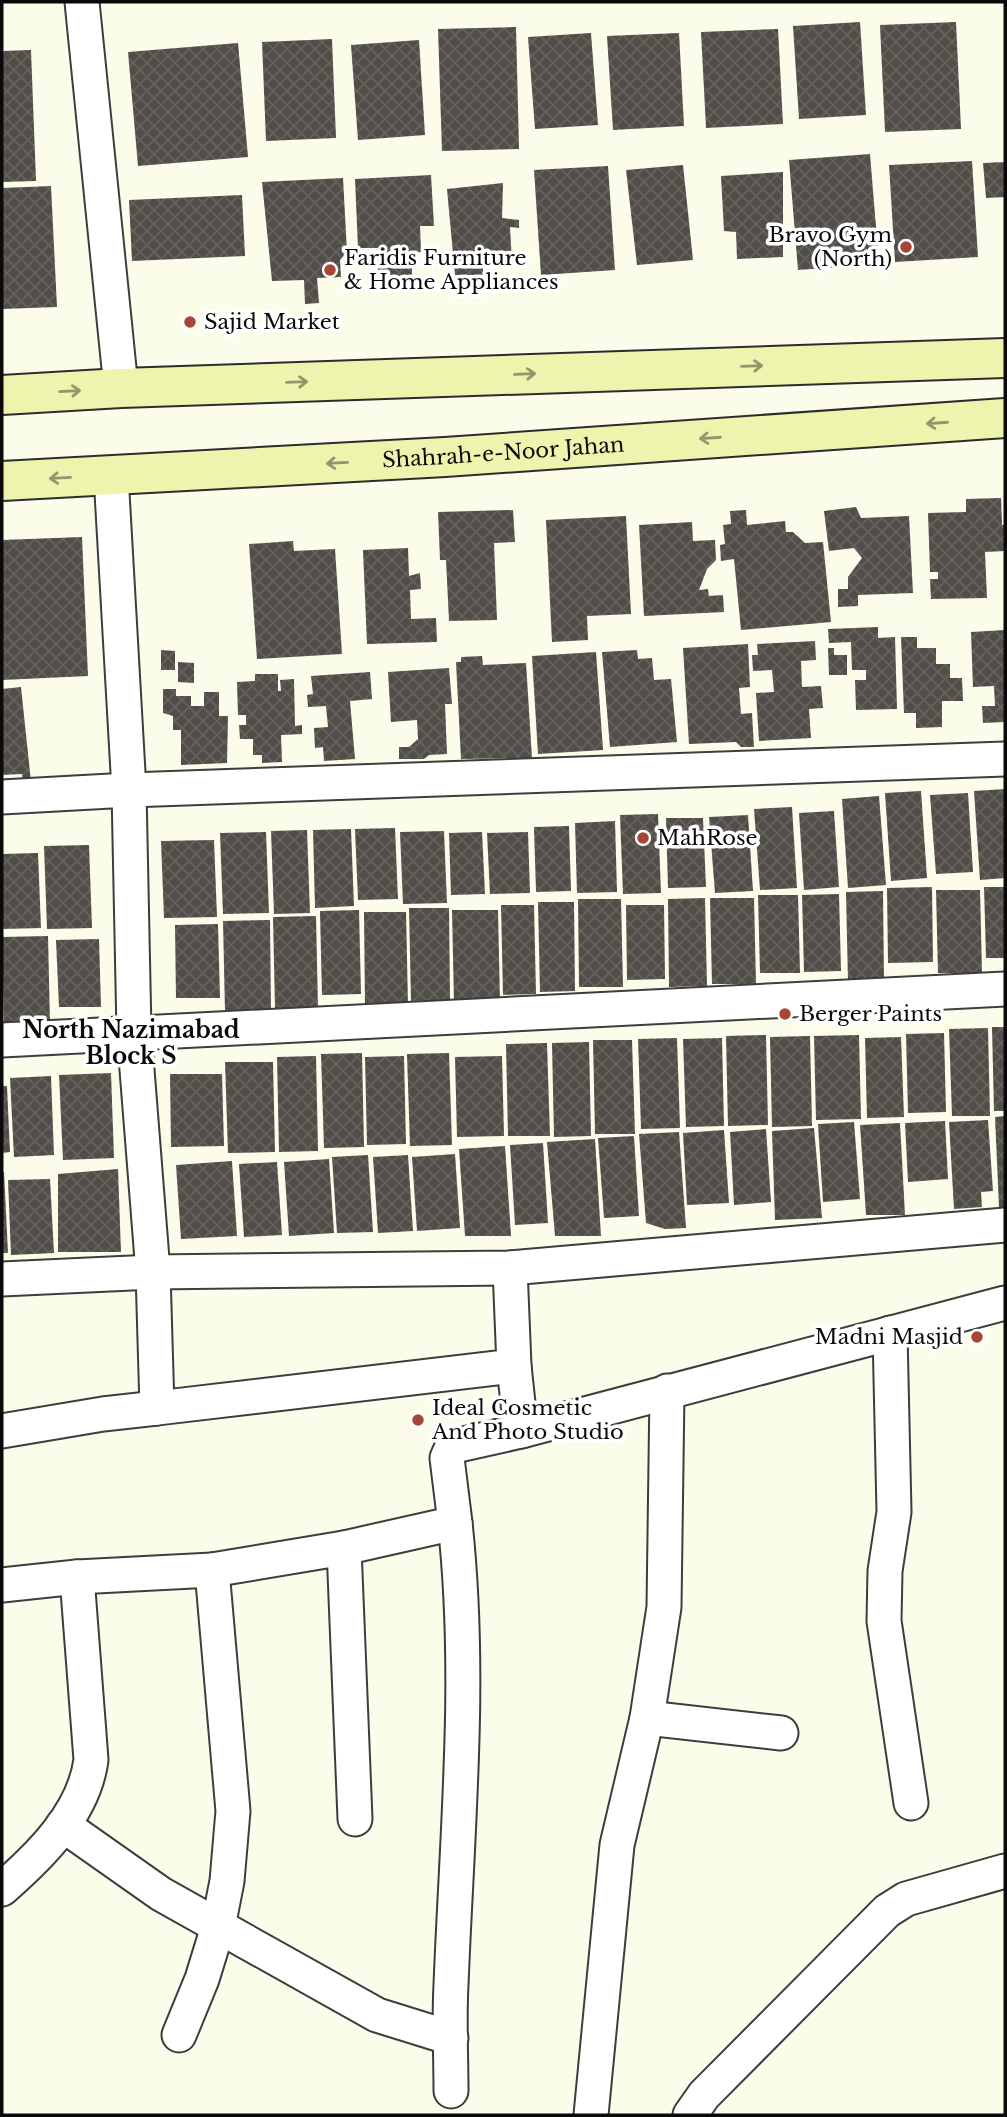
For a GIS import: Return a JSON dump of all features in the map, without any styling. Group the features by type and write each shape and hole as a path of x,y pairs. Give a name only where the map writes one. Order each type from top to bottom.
{"main road":[{"path":"2,395 121,388 1005,358"},
{"name":"Shahrah-e-Noor Jahan","path":"2,481 445,457 1005,418"}],"street":[{"path":"82,2 121,388"},
{"path":"111,475 129,790 134,1032 153,1272 157,1408"},
{"path":"2,797 129,790 1005,759"},
{"path":"2,1040 1005,989"},
{"path":"2,1279 153,1272 510,1268 1005,1225"},
{"path":"510,1268 514,1366 521,1431"},
{"path":"451,2091 451,1987 463,1718 462,1588 447,1458 452,1449 1005,1303"},
{"path":"890,1333 894,1512 885,1571 884,1621 911,1803"},
{"path":"2,1431 103,1414 514,1366"},
{"path":"591,2115 617,1845 647,1718 664,1607 667,1391"},
{"path":"2,1585 77,1577 212,1570 344,1548 455,1523"},
{"path":"344,1548 355,1819"},
{"path":"180,2035 202,1979 218,1927 227,1881 233,1811 212,1570"},
{"path":"2,1889 33,1862 63,1825 88,1778 91,1760 77,1577"},
{"path":"647,1718 781,1733"},
{"path":"63,1825 161,1894 377,2015 451,2038"},
{"path":"690,2115 704,2095 887,1911 906,1899 1005,1871"}],"building":[{"path":"860,22 866,115 799,119 793,26"},
{"path":"956,22 961,129 885,132 880,25"},
{"path":"516,27 519,149 442,151 438,29"},
{"path":"778,29 783,124 706,128 701,32"},
{"path":"591,33 598,125 535,129 528,37"},
{"path":"679,33 684,126 613,130 607,36"},
{"path":"332,39 336,138 266,141 262,42"},
{"path":"419,40 425,135 358,140 351,45"},
{"path":"238,43 248,157 138,166 128,52"},
{"path":"31,50 36,181 2,182 2,51"},
{"path":"870,154 879,264 798,270 789,160"},
{"path":"972,161 978,257 895,262 889,165"},
{"path":"1005,162 1005,197 986,198 983,163"},
{"path":"683,165 693,260 637,265 626,170"},
{"path":"608,166 615,270 541,275 534,170"},
{"path":"783,172 783,257 737,259 736,232 724,231 721,176"},
{"path":"431,175 434,226 420,226 421,252 412,253 412,279 378,281 378,248 358,248 355,179"},
{"path":"343,178 347,252 340,260 341,277 317,278 319,303 305,304 304,280 272,281 262,182"},
{"path":"503,183 502,218 519,220 519,228 510,227 512,263 483,265 483,275 455,275 447,189"},
{"path":"51,186 57,307 2,309 2,188"},
{"path":"242,195 245,256 132,261 129,200"},
{"path":"1001,498 1005,551 985,552 987,598 931,599 930,579 938,579 938,572 930,572 928,513 966,512 966,499"},
{"path":"856,507 861,518 909,516 913,593 858,595 858,606 838,607 838,589 848,589 848,577 862,558 854,548 829,551 824,511"},
{"path":"513,510 515,542 494,543 497,620 449,621 446,560 440,560 438,512"},
{"path":"746,510 747,525 785,521 786,532 793,532 805,543 823,542 831,622 741,630 734,559 721,561 720,545 725,544 723,525 731,524 730,511"},
{"path":"626,516 631,614 587,616 588,640 552,642 546,520"},
{"path":"692,522 693,541 715,540 716,560 707,569 699,590 708,589 709,596 723,595 724,612 644,616 639,525"},
{"path":"82,537 88,676 2,680 2,540"},
{"path":"293,541 294,551 335,549 342,654 257,659 249,544"},
{"path":"408,548 409,576 420,573 421,589 410,590 411,619 436,618 437,642 367,644 363,550"},
{"path":"878,627 878,638 895,637 897,709 856,710 855,680 866,680 866,670 852,670 851,642 829,643 828,629"},
{"path":"1005,630 1005,722 983,723 982,706 995,706 994,686 973,687 971,632"},
{"path":"901,637 917,637 917,648 936,648 936,664 950,664 950,678 962,678 963,701 942,701 942,727 916,728 916,713 904,713"},
{"path":"815,641 816,660 801,661 802,687 821,686 823,708 809,709 811,738 759,741 756,693 774,692 772,670 753,671 752,655 758,655 757,644"},
{"path":"748,644 750,687 739,688 741,714 752,713 754,747 741,747 736,742 689,744 683,648"},
{"path":"828,648 834,648 834,655 847,655 847,675 829,675"},
{"path":"161,650 175,651 175,670 161,670"},
{"path":"637,650 638,659 652,658 654,680 671,679 677,742 610,747 602,652"},
{"path":"596,652 603,750 538,754 532,656"},
{"path":"482,656 483,665 526,663 532,758 461,759 456,662 461,662 461,657"},
{"path":"178,662 194,663 194,683 178,682"},
{"path":"449,668 452,704 445,704 447,754 429,755 424,759 399,759 399,747 409,747 418,739 417,720 391,722 388,672"},
{"path":"370,672 372,699 350,701 355,759 324,761 323,747 315,748 314,728 328,727 326,706 308,707 307,695 313,694 311,676"},
{"path":"255,674 278,674 278,691 281,691 280,680 294,679 295,726 302,725 302,734 281,735 282,762 262,763 262,755 253,755 253,739 240,739 239,725 246,725 246,715 238,715 237,682 255,681"},
{"path":"21,687 31,782 23,783 22,774 2,775 2,689"},
{"path":"163,689 176,689 176,696 191,696 191,706 204,706 204,692 219,692 219,716 228,716 227,763 181,765 181,730 173,730 173,716 163,713"},
{"path":"1005,789 1005,878 980,880 974,791"},
{"path":"921,791 927,878 891,881 885,793"},
{"path":"968,793 973,872 936,874 930,795"},
{"path":"879,796 886,885 848,888 842,799"},
{"path":"792,807 797,888 760,890 754,809"},
{"path":"834,811 839,887 804,890 799,813"},
{"path":"658,814 661,893 623,894 620,815"},
{"path":"748,815 753,891 715,893 709,817"},
{"path":"666,818 703,818 706,887 668,888"},
{"path":"615,821 617,892 577,893 575,823"},
{"path":"569,826 571,891 536,892 534,827"},
{"path":"395,828 398,899 358,900 355,829"},
{"path":"351,829 354,906 315,908 313,830"},
{"path":"307,830 310,913 274,914 271,831"},
{"path":"444,831 447,903 403,904 400,832"},
{"path":"266,832 269,913 223,914 220,833"},
{"path":"482,832 485,894 451,895 449,833"},
{"path":"528,832 530,893 490,894 487,833"},
{"path":"214,840 217,917 164,918 161,841"},
{"path":"89,845 92,928 47,929 44,846"},
{"path":"38,853 41,928 2,929 2,854"},
{"path":"932,887 933,962 888,963 887,888"},
{"path":"984,887 1005,887 1005,958 986,958"},
{"path":"936,890 980,890 982,973 938,973"},
{"path":"883,891 884,982 848,982 846,892"},
{"path":"839,894 841,971 804,972 802,895"},
{"path":"758,895 798,895 800,973 760,973"},
{"path":"705,898 707,986 669,987 668,899"},
{"path":"710,898 754,898 756,984 712,984"},
{"path":"578,899 621,899 623,987 579,987"},
{"path":"538,902 574,902 575,991 540,992"},
{"path":"501,905 534,905 536,994 503,995"},
{"path":"626,905 664,905 665,979 627,980"},
{"path":"409,908 449,908 450,1000 411,1001"},
{"path":"359,910 361,994 322,995 320,911"},
{"path":"452,910 498,910 500,1002 454,1003"},
{"path":"364,912 406,912 408,1006 365,1006"},
{"path":"316,916 318,1008 275,1008 273,917"},
{"path":"270,920 271,1011 225,1012 223,921"},
{"path":"218,924 220,998 176,998 175,925"},
{"path":"48,936 50,1024 4,1025 2,937"},
{"path":"99,939 101,1007 59,1007 56,940"},
{"path":"992,1027 1005,1027 1005,1111 994,1111"},
{"path":"988,1028 990,1116 952,1116 949,1029"},
{"path":"944,1033 946,1112 908,1113 906,1034"},
{"path":"766,1035 768,1125 728,1126 726,1036"},
{"path":"859,1035 861,1119 816,1120 814,1036"},
{"path":"810,1036 812,1126 772,1127 770,1037"},
{"path":"901,1037 904,1117 867,1118 865,1038"},
{"path":"677,1038 680,1128 641,1129 638,1039"},
{"path":"722,1038 724,1126 686,1127 683,1039"},
{"path":"593,1040 632,1040 635,1134 595,1134"},
{"path":"589,1042 591,1136 554,1137 552,1043"},
{"path":"547,1043 550,1136 508,1136 506,1044"},
{"path":"362,1053 364,1147 324,1148 321,1054"},
{"path":"449,1053 452,1145 410,1146 407,1054"},
{"path":"316,1056 318,1151 279,1152 277,1057"},
{"path":"404,1056 406,1144 367,1145 365,1057"},
{"path":"502,1056 504,1136 457,1137 455,1057"},
{"path":"225,1062 273,1062 275,1152 228,1153"},
{"path":"111,1073 114,1158 63,1160 59,1075"},
{"path":"170,1074 222,1074 224,1146 171,1147"},
{"path":"51,1076 54,1155 14,1157 10,1078"},
{"path":"2,1086 7,1086 10,1152 2,1153"},
{"path":"1005,1116 1005,1207 999,1208 995,1117"},
{"path":"988,1120 993,1191 981,1192 982,1207 954,1209 949,1122"},
{"path":"945,1121 948,1179 908,1182 905,1123"},
{"path":"854,1122 860,1199 823,1202 818,1124"},
{"path":"900,1123 905,1215 866,1215 860,1125"},
{"path":"814,1128 822,1218 775,1220 772,1131"},
{"path":"766,1129 771,1202 734,1205 730,1132"},
{"path":"724,1130 729,1203 687,1205 683,1133"},
{"path":"679,1132 686,1228 665,1229 646,1223 639,1134"},
{"path":"634,1136 639,1216 604,1218 598,1138"},
{"path":"595,1139 601,1236 555,1236 547,1142"},
{"path":"543,1143 548,1223 515,1225 510,1145"},
{"path":"505,1146 511,1236 465,1236 459,1149"},
{"path":"455,1154 460,1228 417,1231 412,1157"},
{"path":"368,1155 373,1232 337,1233 332,1157"},
{"path":"408,1155 413,1231 378,1233 373,1157"},
{"path":"329,1159 334,1233 289,1236 284,1162"},
{"path":"232,1161 237,1236 181,1239 176,1165"},
{"path":"277,1162 282,1235 244,1237 239,1164"},
{"path":"118,1169 121,1252 58,1252 58,1174"},
{"path":"4,1172 8,1253 2,1253"},
{"path":"50,1179 54,1253 11,1255 8,1180"}],"place":[{"name":"Bravo Gym (North)","path":"906,247"},
{"name":"Faridis Furniture & Home Appliances","path":"330,270"},
{"name":"Sajid Market","path":"190,322"},
{"name":"MahRose","path":"643,838"},
{"name":"Berger Paints","path":"785,1014"},
{"name":"Madni Masjid","path":"977,1337"},
{"name":"Ideal Cosmetic And Photo Studio","path":"418,1420"}],"district":[{"name":"North Nazimabad Block S","path":"131,1043"}]}
